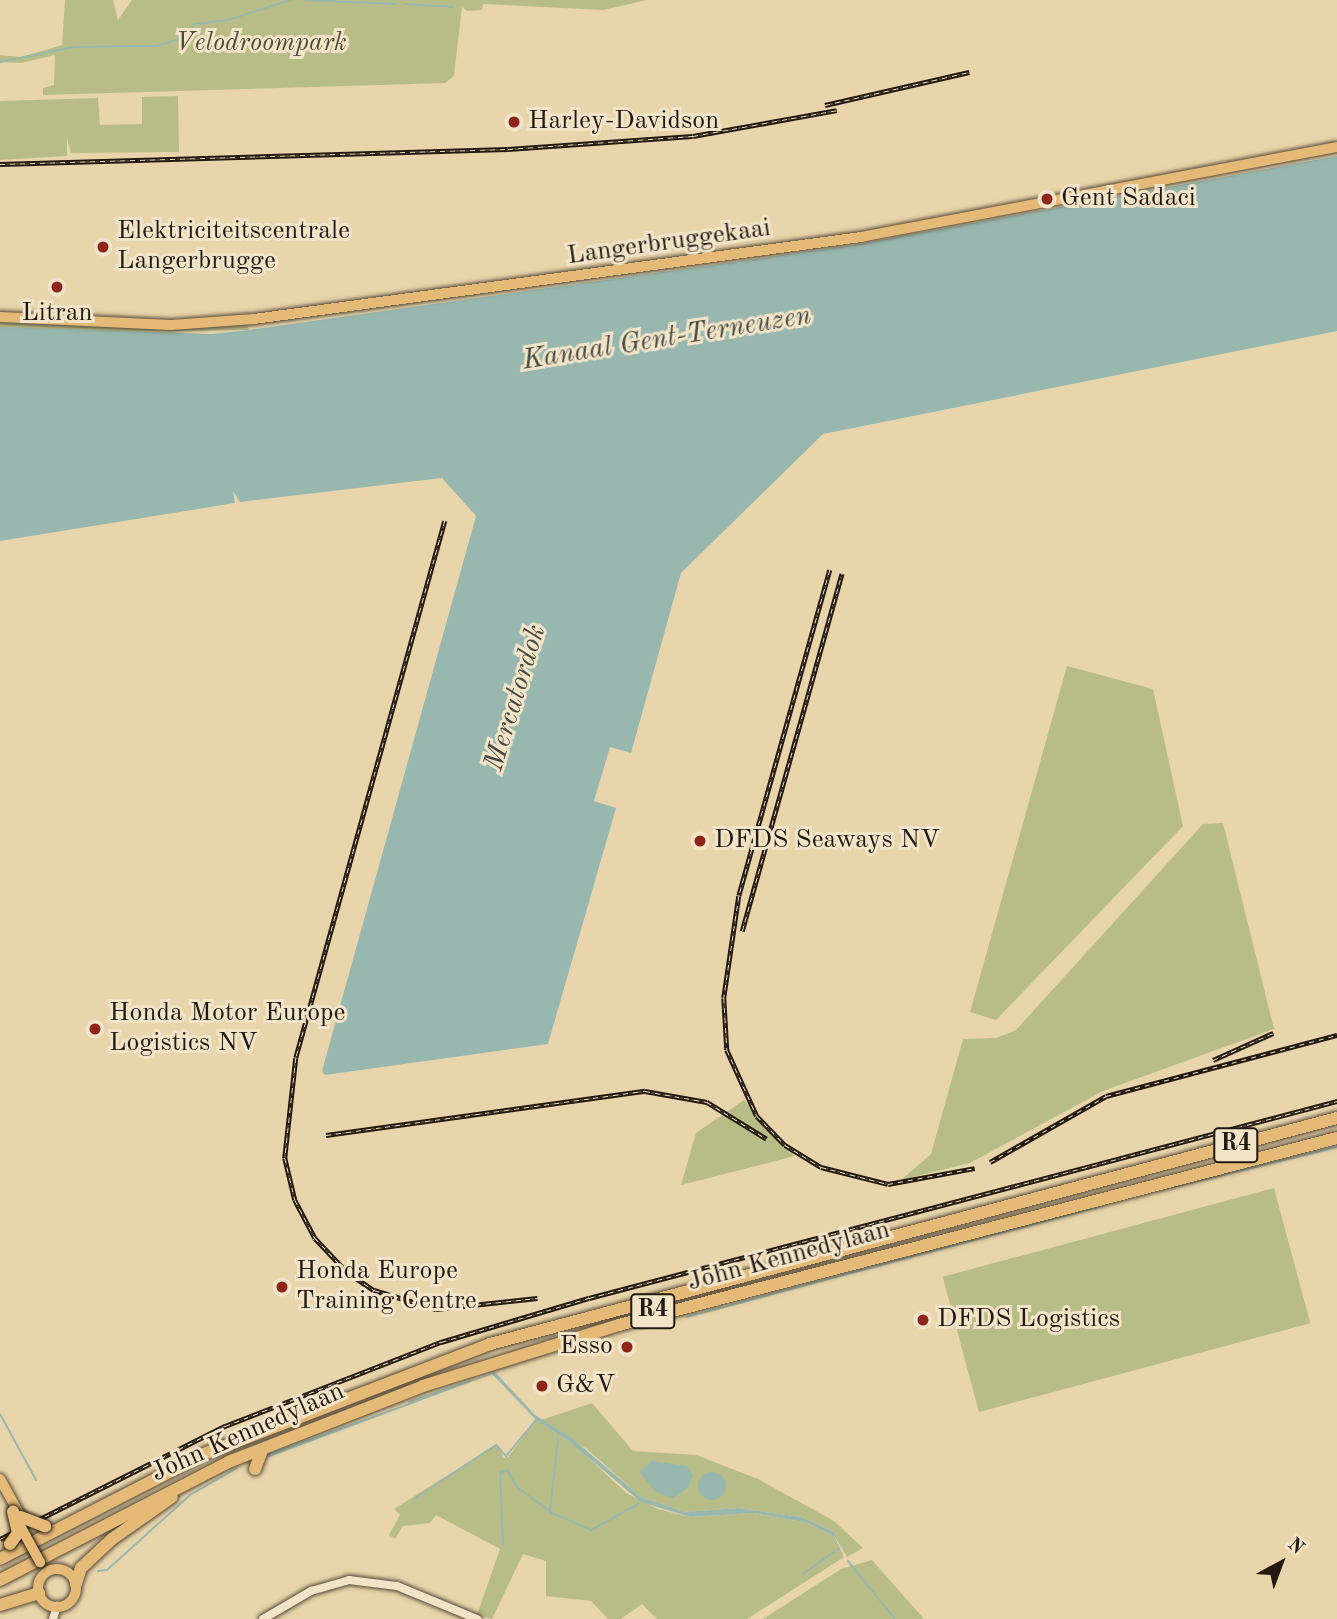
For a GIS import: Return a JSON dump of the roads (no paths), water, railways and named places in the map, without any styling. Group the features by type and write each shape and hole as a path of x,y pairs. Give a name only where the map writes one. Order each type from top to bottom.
{"highway":[{"name":"John Kennedylaan","path":"0,1559 139,1485 316,1407 547,1327 1337,1118"},
{"name":"John Kennedylaan","path":"0,1573 178,1480 414,1383 611,1322 1337,1132"},
{"name":"John Kennedylaan","path":"0,1580 108,1520 289,1436 423,1387 721,1298 1337,1138"},
{"path":"649,1323 721,1298"},
{"path":"16,1512 45,1526 193,1453 316,1407"},
{"path":"76,1584 81,1568 132,1524 242,1461 256,1469 261,1453 289,1436"},
{"path":"5,1547 18,1532 16,1512"},
{"path":"0,1605 39,1593"}],"main road":[{"name":"Langerbruggekaai","path":"0,317 171,325 254,319 853,238 1337,147"},
{"path":"0,1479 48,1572"},
{"path":"0,1489 16,1512"},
{"path":"48,1572 70,1573 76,1584 71,1600 57,1606 39,1593 48,1572"}],"street":[{"path":"263,1619 324,1586 349,1580 397,1586 477,1619"},
{"path":"53,1619 57,1606"}],"water":[{"path":"1337,156 1337,331 823,434 681,573 631,753 610,747 594,801 616,808 548,1044 325,1075 322,1071 476,516 442,478 240,502 233,491 235,503 0,541 0,327 211,334 249,330 854,245"},
{"path":"495,1372 535,1415 573,1439 641,1497 685,1512 738,1508 801,1517 834,1532 846,1555 835,1537 808,1523 754,1513 690,1517 641,1502 570,1442 536,1420 492,1374 267,1458 265,1455"},
{"path":"651,1461 687,1466 693,1475 689,1487 673,1498 655,1492 640,1472"},
{"path":"712,1472 722,1476 726,1486 722,1496 712,1500 702,1496 698,1486 702,1476"}],"waterway":[{"path":"0,62 73,47 157,46 178,39 195,24 228,20 290,0"},
{"path":"306,0 396,4"},
{"path":"405,4 453,7"},
{"path":"1161,1190 1337,1147"},
{"path":"687,1317 1102,1206"},
{"path":"409,1402 470,1381"},
{"path":"0,1414 36,1480"},
{"path":"414,1499 496,1445 506,1456 536,1420"},
{"path":"503,1544 500,1473 507,1470 518,1488 550,1511 558,1438"},
{"path":"98,1571 107,1570 190,1495 237,1468"},
{"path":"550,1512 591,1530 638,1504"},
{"path":"803,1574 838,1549"},
{"path":"848,1561 895,1619"}],"railway":[{"path":"825,105 969,72"},
{"path":"0,164 508,149 693,136 837,110"},
{"path":"445,521 296,1058 285,1158 295,1200 315,1238 347,1272 374,1290 436,1309 537,1298"},
{"path":"830,570 739,896 724,998 727,1050 757,1116 785,1145 821,1167 888,1184 975,1168"},
{"path":"742,931 842,574"},
{"path":"1213,1060 1273,1033"},
{"path":"990,1162 1106,1096 1337,1035"},
{"path":"326,1135 645,1091 707,1102 767,1139"},
{"path":"0,1539 225,1426 441,1342 589,1298 1337,1101"}],"place":[{"name":"Harley-Davidson","path":"514,122"},
{"name":"Gent Sadaci","path":"1047,199"},
{"name":"Elektriciteitscentrale Langerbrugge","path":"103,247"},
{"name":"Litran","path":"57,287"},
{"name":"DFDS Seaways NV","path":"700,841"},
{"name":"Honda Motor Europe Logistics NV","path":"95,1029"},
{"name":"Honda Europe Training Centre","path":"282,1287"},
{"name":"DFDS Logistics","path":"923,1320"},
{"name":"Esso","path":"627,1347"},
{"name":"G&V","path":"542,1386"}],"park label":[{"name":"Velodroompark","path":"261,44"}],"water label":[{"name":"Kanaal Gent-Terneuzen","path":"667,339"},
{"name":"Mercatordok","path":"516,698"}]}
